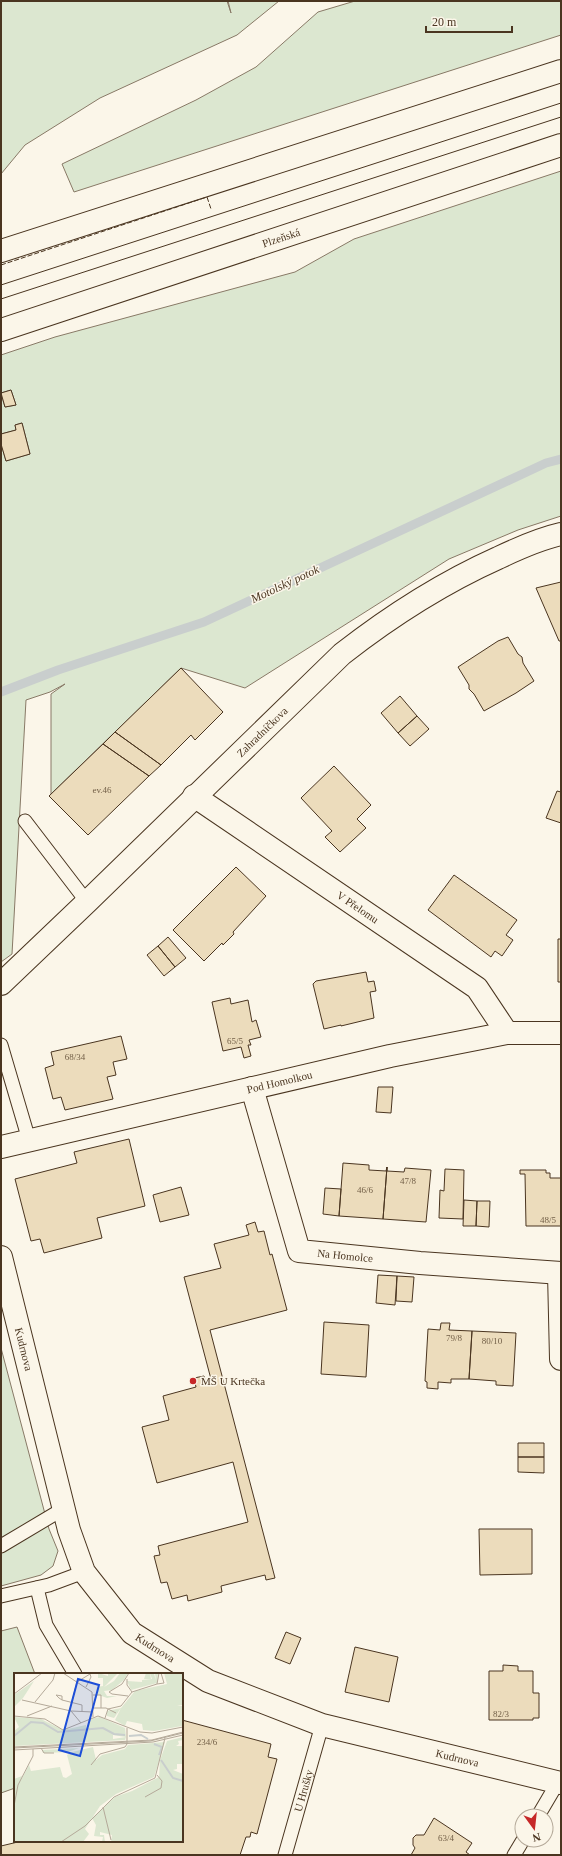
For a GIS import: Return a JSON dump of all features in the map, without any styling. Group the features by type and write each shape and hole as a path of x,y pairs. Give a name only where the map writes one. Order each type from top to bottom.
{"street":[{"path":"1,251 561,71"},
{"name":"Plzeňská","path":"1,330 561,145"},
{"name":"Zahradníčkova","path":"1,984 342,654 373,630 442,585 540,539 561,534"},
{"name":"V Přelomu","path":"194,796 477,988 507,1033"},
{"name":"Pod Homolkou","path":"1,1147 390,1056 507,1033 561,1033"},
{"name":"Na Homolce","path":"252,1088 299,1250 420,1263 560,1273"},
{"name":"Kudrnova","path":"1,1257 63,1509 84,1572 132,1633 208,1681 322,1726 560,1777"},
{"path":"560,1273 561,1359"}],"lane":[{"path":"25,821 87,902"},
{"path":"1,1045 29,1140"},
{"path":"1,1546 63,1509"},
{"path":"1,1596 37,1588 84,1572"},
{"path":"37,1588 46,1625 74,1673"},
{"name":"U Hrušky","path":"285,1855 322,1726"},
{"path":"543,1808 560,1777"}],"green space":[{"path":"1,1 227,1 231,13 228,1 279,1 237,35 100,98 25,145 1,174"},
{"path":"355,1 561,1 561,35 74,192 62,164 196,100 256,67 318,12"},
{"path":"561,171 561,516 518,530 449,559 245,688 181,668 51,794 51,694 65,684 50,692 26,700 12,954 1,962 1,444 6,461 30,454 22,423 15,425 16,430 1,434 1,394 5,407 16,405 11,390 1,393 1,355 55,337 295,272 354,239"},
{"path":"1,1348 49,1529 58,1551 53,1566 41,1575 1,1586"},
{"path":"17,1627 35,1673 14,1673 14,1788 1,1793 1,1631"}],"building":[{"path":"11,390 16,405 5,407 1,393"},
{"path":"22,423 30,454 6,461 1,444 1,434 16,430 15,425"},
{"path":"561,582 561,641 559,641 536,588"},
{"path":"508,637 518,654 522,657 523,663 534,681 484,711 474,694 469,689 469,685 458,667 498,641"},
{"path":"181,668 223,712 195,740 191,735 161,765 115,732"},
{"path":"400,696 417,716 398,733 381,713"},
{"path":"417,716 429,729 410,746 398,733"},
{"path":"115,732 161,765 149,776 103,744"},
{"path":"103,744 149,776 88,835 49,796"},
{"path":"334,766 371,805 357,819 366,828 340,852 325,837 332,831 301,798"},
{"path":"557,791 561,792 561,823 546,818"},
{"path":"236,867 266,896 233,932 234,934 223,945 222,943 204,961 173,930"},
{"path":"454,875 517,920 506,935 513,940 502,956 495,951 491,957 428,910"},
{"path":"168,937 186,958 175,967 158,946"},
{"path":"558,939 561,939 561,982 558,982"},
{"path":"158,946 175,967 164,976 147,955"},
{"path":"366,972 368,982 374,981 376,991 370,992 374,1018 324,1029 313,984 316,981"},
{"path":"230,998 231,1004 248,1000 252,1022 256,1020 261,1037 249,1040 251,1045 248,1045 251,1056 244,1058 241,1047 223,1051 212,1002"},
{"path":"121,1036 127,1059 113,1062 116,1075 107,1077 113,1099 65,1110 61,1097 53,1099 45,1068 54,1065 51,1052"},
{"path":"378,1087 393,1087 391,1113 376,1112"},
{"path":"129,1139 145,1206 97,1218 102,1238 44,1253 40,1239 31,1241 15,1179 77,1163 74,1152"},
{"path":"343,1163 369,1165 369,1170 386,1171 387,1167 383,1219 339,1216"},
{"path":"387,1167 387,1171 404,1172 405,1168 431,1170 426,1222 383,1219"},
{"path":"445,1169 464,1170 463,1219 439,1218 440,1190 444,1191"},
{"path":"520,1170 546,1170 546,1173 550,1173 550,1178 561,1178 561,1226 526,1226 525,1174 520,1174"},
{"path":"181,1187 189,1215 160,1222 153,1195"},
{"path":"325,1188 341,1189 339,1216 323,1214"},
{"path":"464,1200 477,1201 476,1226 463,1226"},
{"path":"477,1201 490,1201 489,1227 476,1226"},
{"path":"255,1222 258,1232 264,1231 270,1255 272,1254 287,1310 210,1330 275,1578 266,1580 265,1575 221,1586 222,1592 188,1601 187,1595 172,1599 167,1582 161,1583 154,1556 160,1555 158,1546 248,1522 233,1462 157,1483 142,1427 169,1420 163,1396 196,1387 194,1378 204,1376 206,1384 212,1383 184,1277 221,1268 214,1244 249,1235 246,1225"},
{"path":"378,1275 397,1276 395,1305 376,1303"},
{"path":"397,1276 414,1277 412,1302 396,1301"},
{"path":"324,1322 369,1325 366,1377 321,1374"},
{"path":"441,1323 450,1323 449,1330 472,1331 469,1379 451,1379 451,1383 438,1382 438,1389 427,1388 427,1382 425,1381 428,1329 440,1330"},
{"path":"472,1331 516,1333 513,1386 496,1385 496,1381 469,1379"},
{"path":"518,1443 544,1443 544,1457 518,1457"},
{"path":"518,1457 544,1457 544,1473 518,1472"},
{"path":"479,1529 532,1529 532,1574 480,1575"},
{"path":"286,1632 301,1638 290,1664 275,1658"},
{"path":"355,1647 398,1657 389,1702 345,1692"},
{"path":"503,1665 518,1666 518,1671 533,1671 533,1693 539,1693 539,1718 533,1718 533,1720 489,1720 489,1671 503,1671"},
{"path":"183,1720 271,1744 268,1757 277,1759 257,1834 251,1832 250,1837 246,1837 240,1855 1,1855 1,1846 18,1842 183,1842"},
{"path":"434,1818 472,1843 466,1852 470,1855 411,1855 415,1848 413,1845 413,1838 416,1835 424,1835"}],"waterway":[{"name":"Motolský potok","path":"1,692 58,670 204,622 546,463 561,459"}],"tram line":[{"path":"1,285 561,103"},
{"path":"1,299 561,117"}],"fence":[{"path":"1,265 207,197 211,209"}],"place":[{"name":"MŠ U Krtečka","path":"193,1381"}]}
